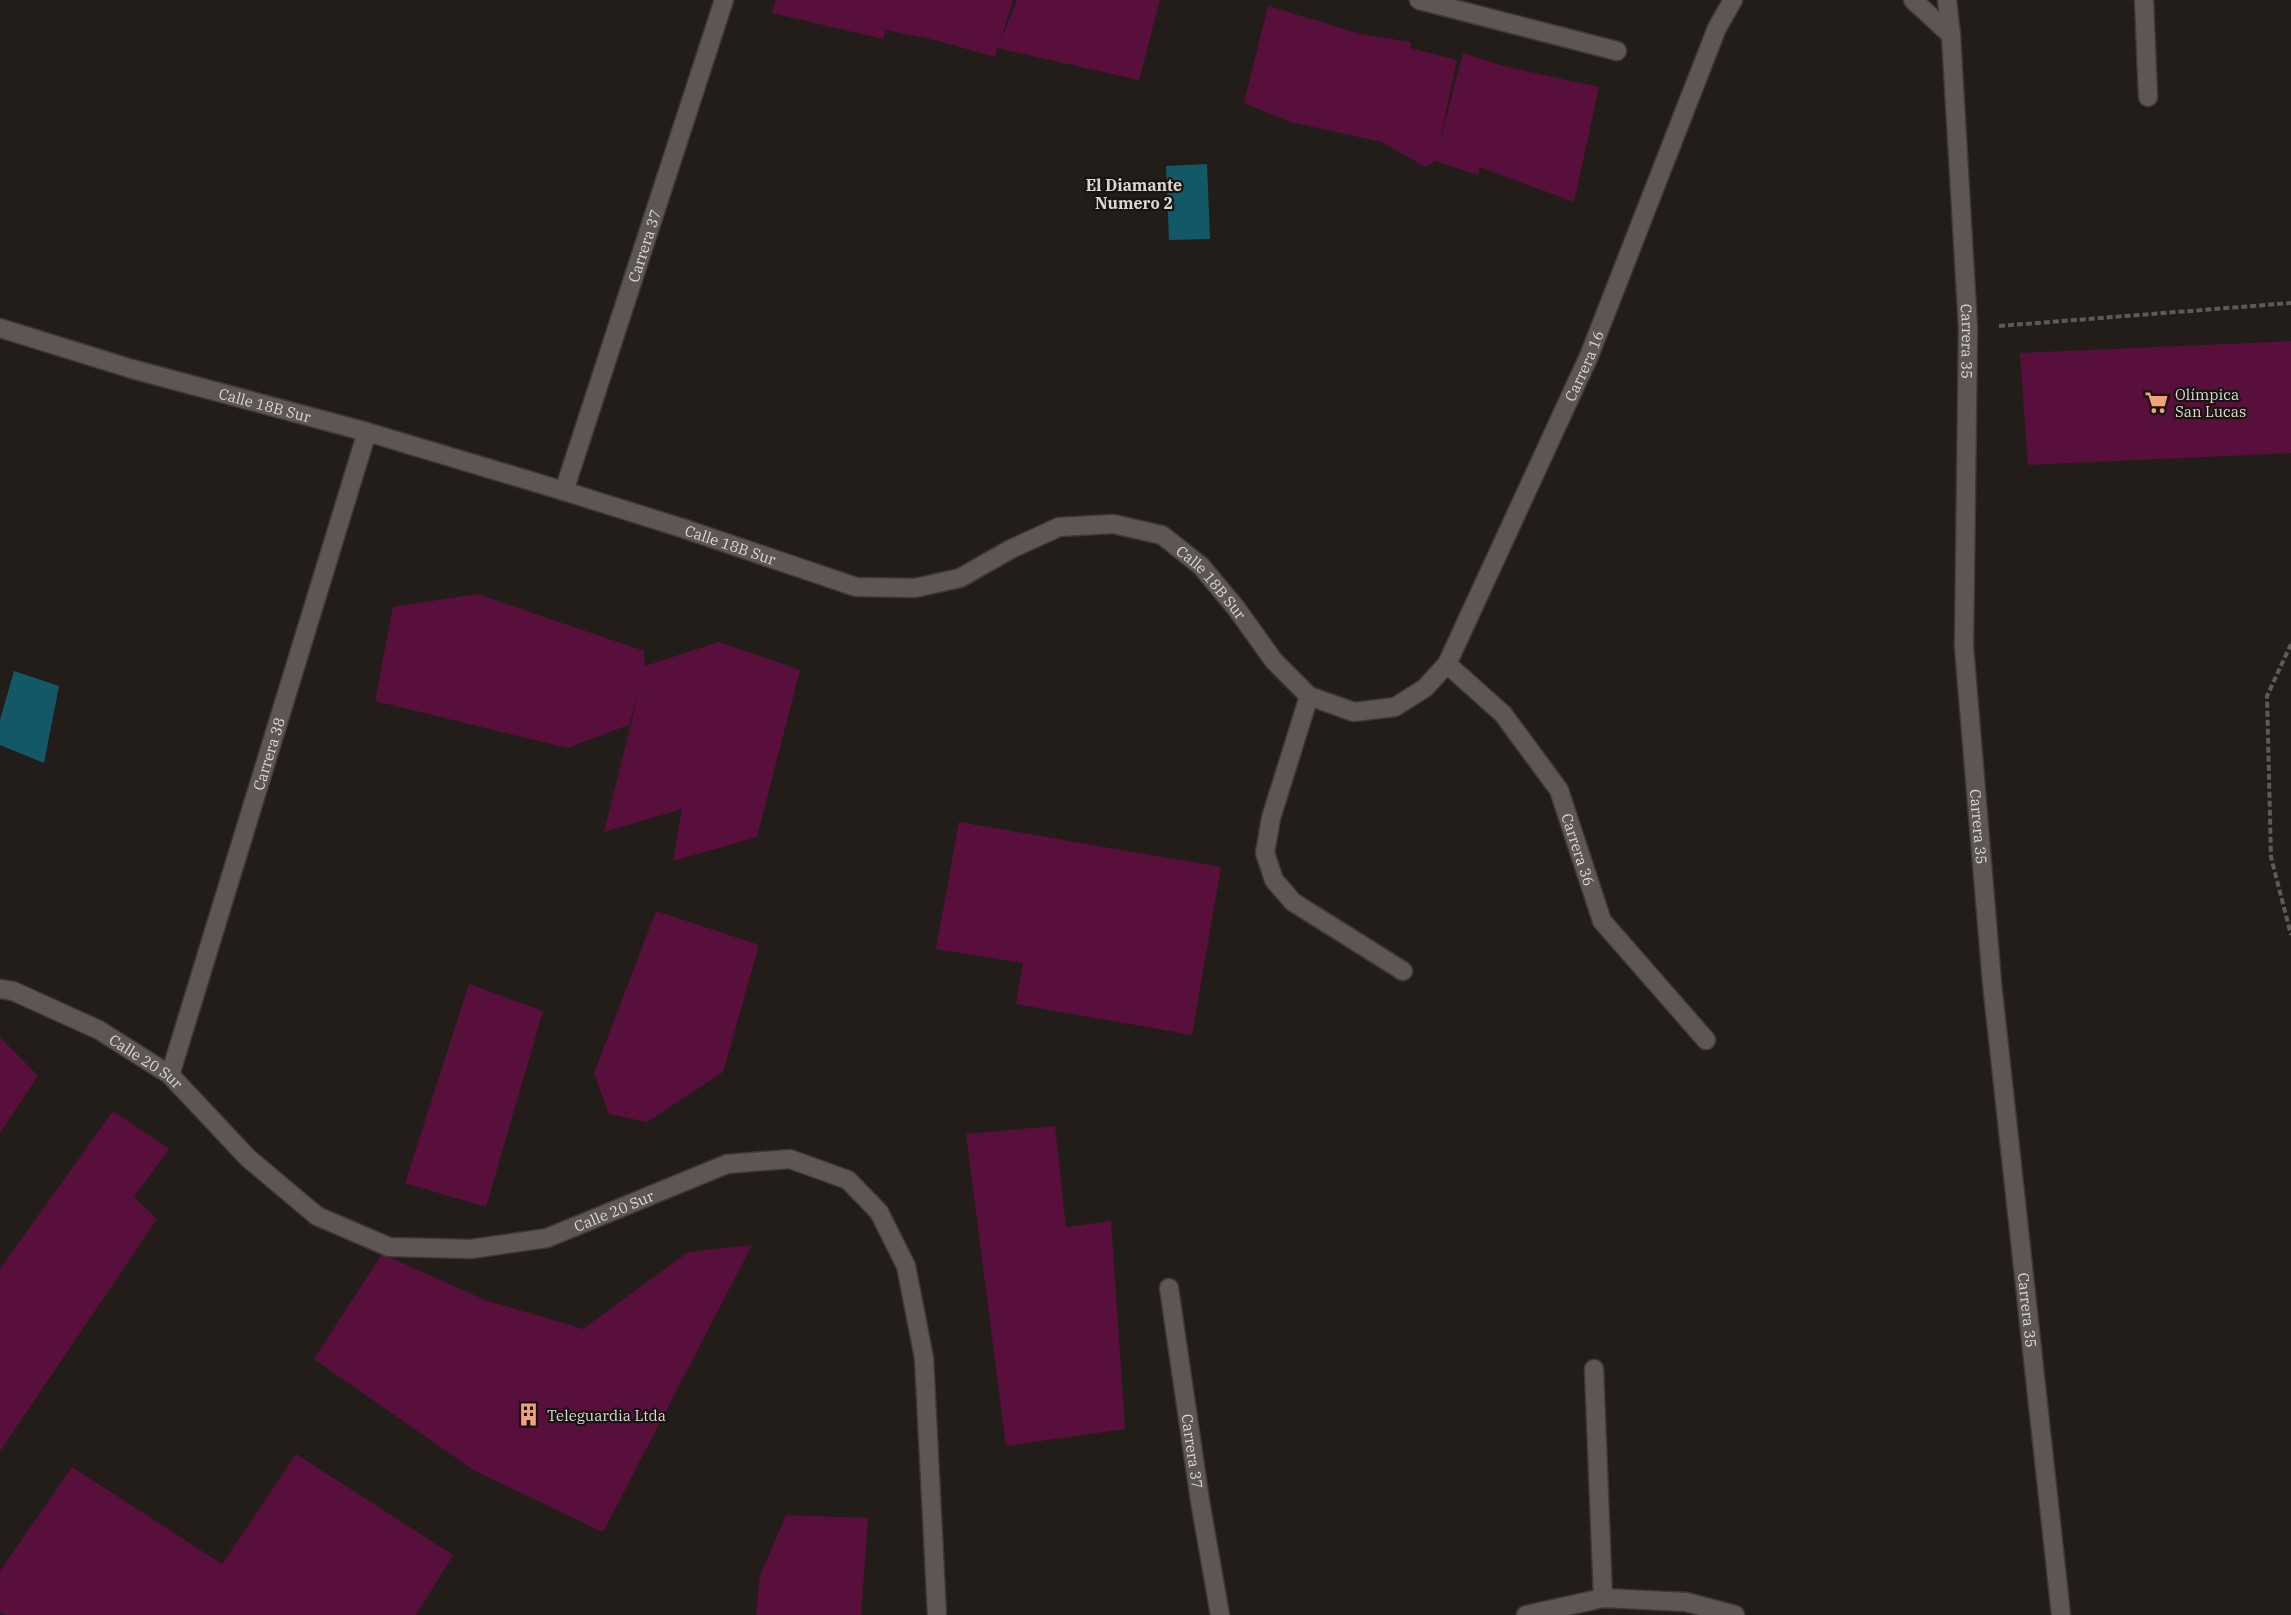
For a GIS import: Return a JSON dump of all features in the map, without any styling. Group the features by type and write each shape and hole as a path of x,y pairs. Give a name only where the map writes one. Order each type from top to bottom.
{"street":[{"name":"Carrera 37","path":"564,491 724,0"},
{"path":"1419,0 1617,51"},
{"name":"Carrera 16","path":"1395,707 1425,688 1447,664 1589,356 1717,28 1733,0"},
{"path":"1913,0 1951,35"},
{"name":"Carrera 35","path":"1947,0 1968,328 1964,647 1992,983 2061,1615"},
{"path":"2144,0 2148,98"},
{"name":"Calle 18B Sur","path":"0,328 132,369 367,432 564,491 856,587 915,588 960,578 1011,549 1059,527 1113,524 1162,535 1201,566 1236,608 1274,661 1309,696 1354,712 1395,707"},
{"name":"Carrera 38","path":"170,1075 367,432"},
{"name":"Carrera 36","path":"1447,664 1503,714 1559,790 1602,921 1706,1040"},
{"path":"1309,696 1271,818 1265,853 1274,880 1293,902 1403,971"},
{"name":"Calle 20 Sur","path":"0,989 13,991 99,1030 170,1075 248,1158 317,1216 389,1247 471,1249 547,1238 727,1164 790,1159 848,1180 879,1212 906,1266 924,1358 937,1615"},
{"name":"Carrera 37","path":"1169,1288 1200,1500 1220,1615"},
{"path":"1594,1369 1603,1598"},
{"path":"1526,1615 1603,1598 1686,1602 1735,1615"}],"path":[{"path":"1968,328 2291,303"},
{"path":"2291,644 2267,696 2271,857 2291,935"}],"water":[{"path":"1207,164 1210,239 1169,240 1166,166"},
{"path":"14,671 59,686 44,763 0,745 0,720"}],"building":[{"path":"776,0 1013,0 1000,42 1017,0 1160,0 1139,80 997,48 995,57 939,41 886,30 883,39 772,13"},
{"path":"1268,6 1361,34 1411,42 1410,48 1457,60 1439,145 1463,53 1507,67 1599,87 1574,202 1480,167 1478,175 1436,161 1425,167 1382,142 1291,122 1244,103"},
{"name":"Olímpica San Lucas","path":"2291,341 2291,453 2028,465 2020,353"},
{"path":"477,594 644,651 645,666 719,642 800,670 757,837 673,861 682,809 604,832 640,688 629,725 567,748 375,701 393,607"},
{"path":"959,822 1221,867 1192,1035 1016,1004 1023,963 936,949"},
{"path":"656,911 759,945 723,1072 647,1122 609,1114 594,1073"},
{"path":"469,984 543,1011 486,1207 405,1183"},
{"path":"0,1037 38,1076 0,1133"},
{"path":"113,1111 169,1149 134,1197 157,1219 0,1451 0,1269"},
{"path":"1055,1126 1066,1227 1111,1221 1125,1429 1006,1446 966,1134"},
{"name":"Teleguardia Ltda","path":"752,1245 603,1532 475,1471 314,1359 382,1254 485,1300 583,1329 688,1252"},
{"path":"296,1454 453,1555 416,1615 6,1615 0,1612 0,1571 72,1467 222,1564"},
{"path":"786,1515 868,1518 861,1615 756,1615 760,1576"}],"place":[{"name":"Olímpica San Lucas","path":"2157,403"},
{"name":"Teleguardia Ltda","path":"529,1415"}],"district":[{"name":"El Diamante Numero 2","path":"1134,194"}]}
